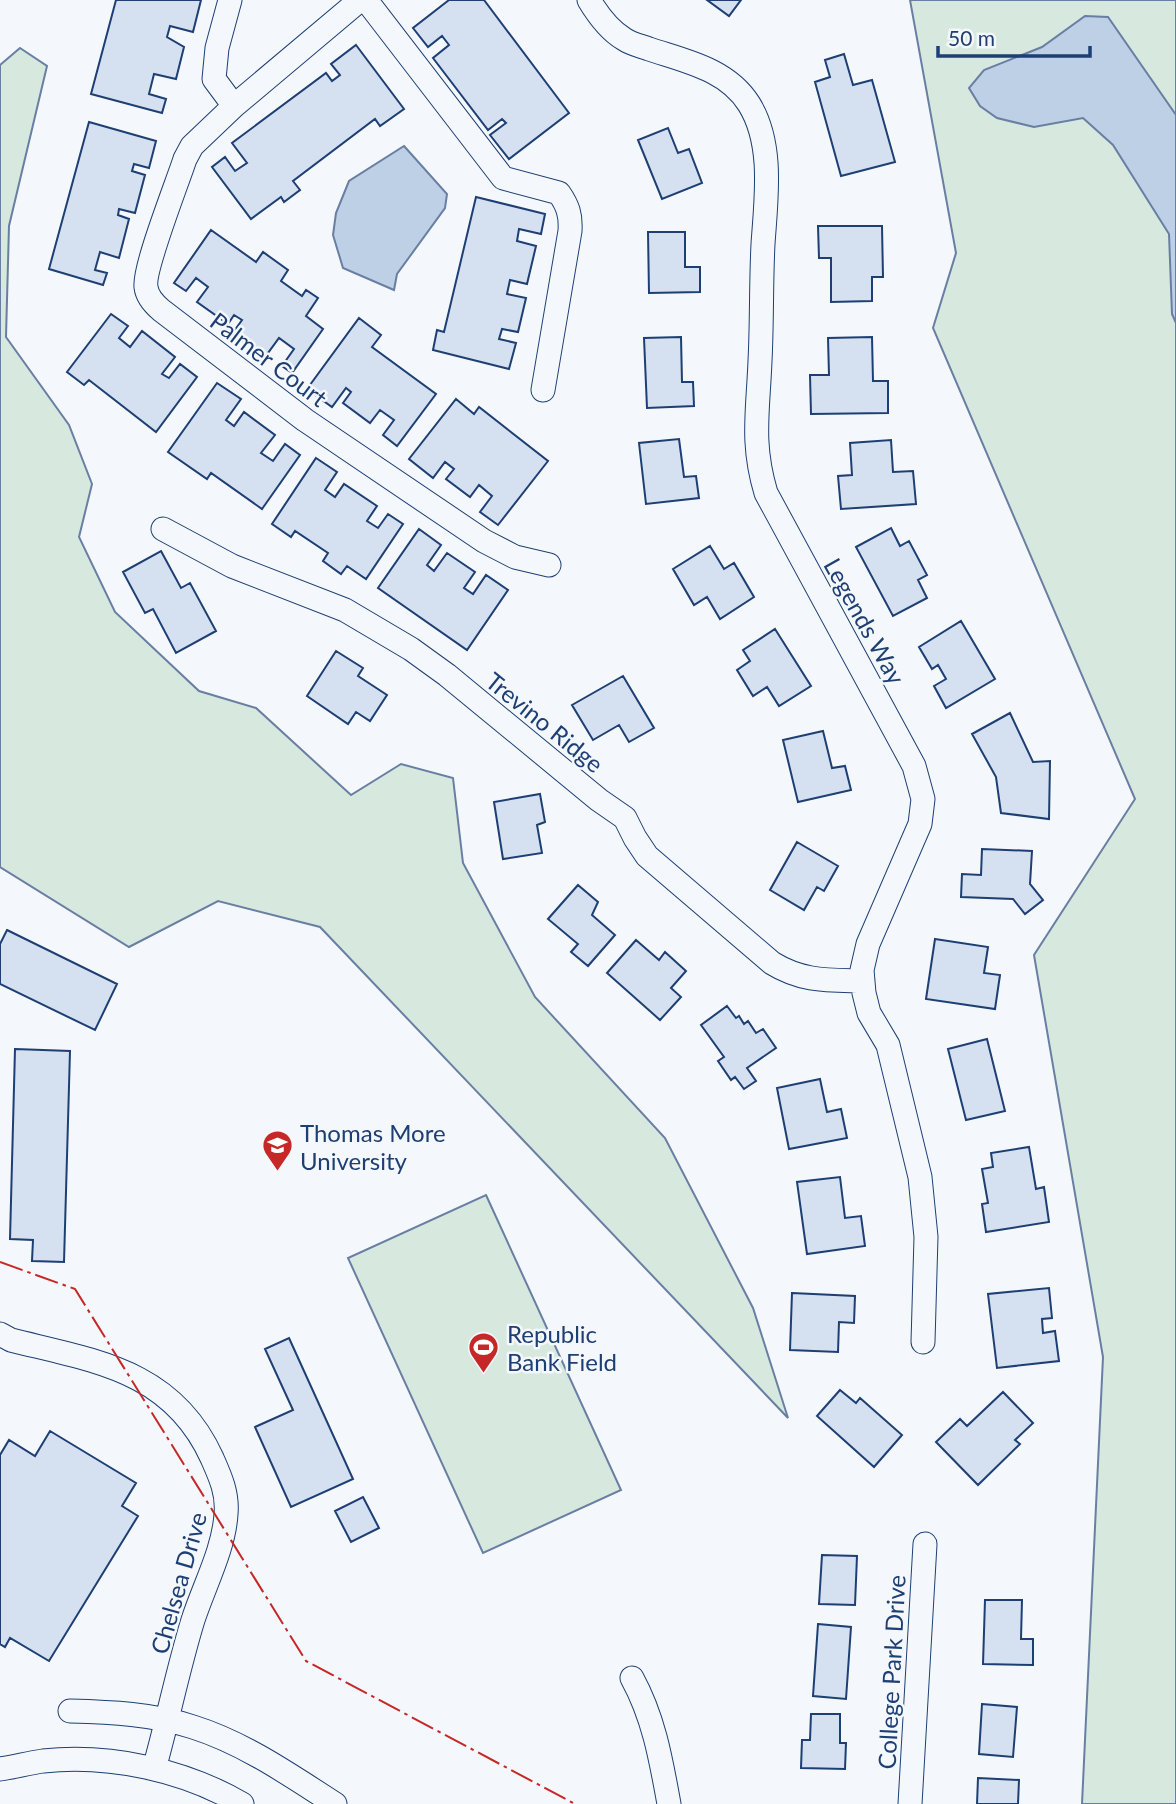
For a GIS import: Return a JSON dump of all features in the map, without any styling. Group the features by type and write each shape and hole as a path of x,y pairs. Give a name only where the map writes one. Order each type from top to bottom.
{"street":[{"path":"230,0 217,48 214,79 234,106"},
{"name":"Palmer Court","path":"360,0 234,106 192,146 185,159 151,260 145,286 151,301 172,319 306,420 484,541 515,557 549,565"},
{"path":"366,0 503,178 559,192 567,205 571,216 570,231 543,390"},
{"name":"Legends Way","path":"589,0 611,30 627,41 709,69 727,79 750,105 761,128 765,157 765,208 755,432 758,465 766,493 914,766 923,799 920,824 868,944 862,970 869,1013 888,1045 920,1177 926,1237 923,1342"},
{"name":"Trevino Ridge","path":"163,529 232,566 345,610 411,649 625,818 647,856 772,963 788,973 813,980 863,981"},
{"name":"Chelsea Drive","path":"0,1334 10,1340 95,1361 154,1386 174,1404 203,1439 221,1479 226,1499 223,1533 193,1622 155,1769"},
{"name":"College Park Drive","path":"910,1804 925,1544"},
{"path":"632,1678 645,1701 655,1731 669,1804"},
{"path":"70,1711 106,1712 168,1720 223,1739 271,1763 335,1804"},
{"path":"0,1769 44,1761 92,1760 155,1769 226,1795 242,1804"}],"shaded area":[{"path":"910,0 1176,0 1176,1804 1082,1804 1103,1357 1034,955 1135,799 933,328 956,253"},
{"path":"20,48 47,66 9,226 6,337 69,425 92,484 79,537 115,612 199,691 256,708 351,795 401,764 453,778 463,863 535,997 665,1138 753,1308 788,1418 320,927 218,901 129,947 0,867 0,65"},
{"name":"Republic Bank Field","path":"486,1195 621,1490 483,1553 348,1258"}],"water":[{"path":"1085,16 1108,17 1176,115 1176,323 1172,314 1169,234 1113,145 1083,118 1034,127 997,118 980,106 969,88 984,70 1042,47"},
{"path":"404,146 447,194 445,208 397,274 394,290 343,268 333,235 336,213 349,181"}],"building":[{"path":"116,0 201,0 193,32 170,26 167,37 184,47 176,79 154,74 149,94 166,99 162,113 91,94"},
{"path":"449,0 484,0 569,113 509,159 490,135 506,123 502,119 488,130 433,58 449,45 442,36 428,47 413,28"},
{"path":"707,0 741,0 729,16"},
{"path":"356,45 404,109 380,126 375,119 293,181 300,190 284,202 281,197 251,219 212,167 225,157 235,171 247,163 232,143 326,73 332,81 340,75 331,64"},
{"path":"844,54 853,85 872,80 895,162 841,176 815,82 830,77 825,60"},
{"path":"89,122 156,141 149,168 134,164 132,171 145,175 135,213 119,209 118,215 129,219 119,258 100,252 95,270 107,273 103,285 49,269"},
{"path":"668,128 678,153 689,149 702,183 662,199 638,140"},
{"path":"476,197 545,214 541,234 519,229 517,241 536,246 527,284 510,280 507,294 526,298 518,332 502,329 499,339 516,343 509,369 433,350 437,330 444,332"},
{"path":"818,226 882,226 883,277 872,277 872,301 831,302 831,258 819,258"},
{"path":"211,230 256,262 263,252 288,270 281,281 302,296 306,290 318,298 306,316 323,329 292,373 282,366 294,349 279,338 265,357 232,334 242,320 234,315 228,324 197,302 208,287 196,278 186,291 174,283"},
{"path":"648,232 685,232 685,267 700,267 700,292 649,293"},
{"path":"111,314 128,326 119,338 130,347 142,331 175,357 162,374 169,378 180,364 197,377 156,432 89,380 84,385 67,372"},
{"path":"359,318 381,335 372,347 436,394 397,446 383,435 394,420 380,410 370,423 343,403 351,392 346,388 332,407 307,389"},
{"path":"681,337 682,382 693,382 694,406 647,408 644,338"},
{"path":"872,337 873,381 888,381 888,413 811,414 810,375 829,375 828,338"},
{"path":"217,383 241,399 226,420 234,426 244,412 275,435 261,453 273,461 285,444 300,455 262,509 211,473 207,479 168,452"},
{"path":"456,399 474,414 479,407 548,461 498,525 480,512 492,496 479,485 470,497 446,479 454,469 445,462 433,478 409,459"},
{"path":"679,439 684,477 696,476 699,498 646,504 639,443"},
{"path":"891,440 893,472 913,471 916,504 841,509 838,476 852,475 850,443"},
{"path":"316,458 337,472 325,490 335,497 344,484 377,506 367,521 378,528 388,514 403,524 366,579 347,566 341,574 323,561 328,553 295,531 291,537 272,524"},
{"path":"891,528 900,546 909,541 927,575 918,580 927,598 893,616 856,547"},
{"path":"419,529 441,545 427,565 434,571 447,553 475,572 464,588 473,594 486,575 508,590 467,650 378,588"},
{"path":"710,546 724,569 734,563 754,597 720,619 707,597 694,605 673,569"},
{"path":"161,551 181,588 190,583 216,631 176,653 153,609 145,613 123,572"},
{"path":"961,621 995,679 946,708 934,686 946,679 938,665 932,669 919,647"},
{"path":"775,629 811,686 779,706 767,687 753,696 737,670 750,661 743,650"},
{"path":"336,651 363,668 358,676 387,695 370,721 356,712 348,724 307,696"},
{"path":"623,676 654,728 629,742 619,725 593,740 572,705"},
{"path":"1010,713 1033,762 1050,761 1049,819 1001,813 996,777 972,734"},
{"path":"823,731 832,768 845,766 851,790 798,802 783,740"},
{"path":"540,794 545,822 537,825 542,853 503,859 494,802"},
{"path":"797,842 838,866 824,891 817,887 804,910 770,890"},
{"path":"982,849 1032,851 1030,884 1043,900 1025,914 1013,899 961,897 962,874 981,875"},
{"path":"578,885 598,902 592,915 615,935 588,966 571,952 578,944 548,919"},
{"path":"7,930 117,984 95,1030 0,984 0,944"},
{"path":"935,939 988,947 984,973 1000,975 995,1009 926,999"},
{"path":"636,940 659,960 665,952 686,971 671,988 681,997 660,1020 607,973"},
{"path":"727,1006 744,1024 748,1021 756,1033 763,1029 776,1048 747,1068 756,1081 744,1089 735,1077 731,1080 718,1061 724,1057 701,1025"},
{"path":"987,1039 1005,1111 966,1120 948,1049"},
{"path":"15,1049 70,1051 64,1262 32,1261 33,1240 10,1239"},
{"path":"820,1079 827,1112 841,1109 847,1138 789,1149 777,1088"},
{"path":"1029,1147 1036,1189 1044,1187 1049,1222 986,1232 982,1204 988,1203 982,1169 993,1167 991,1153"},
{"path":"840,1177 845,1218 861,1216 865,1246 807,1254 797,1182"},
{"path":"1049,1288 1052,1318 1042,1319 1043,1333 1055,1331 1059,1361 997,1368 988,1294"},
{"path":"792,1293 855,1296 854,1323 839,1322 838,1352 790,1350"},
{"path":"289,1338 353,1479 291,1507 255,1427 293,1410 265,1349"},
{"path":"840,1390 856,1403 860,1398 902,1435 874,1467 817,1416"},
{"path":"1003,1392 1033,1423 1015,1440 1020,1444 978,1485 936,1442 960,1419 967,1426"},
{"path":"50,1431 136,1483 122,1506 138,1516 49,1661 10,1638 5,1647 0,1644 0,1455 9,1440 35,1456"},
{"path":"363,1497 379,1528 351,1542 335,1511"},
{"path":"822,1555 857,1556 855,1605 819,1604"},
{"path":"985,1600 1022,1600 1021,1639 1033,1639 1033,1665 983,1664"},
{"path":"818,1624 851,1627 846,1699 813,1696"},
{"path":"982,1704 1017,1707 1013,1757 979,1754"},
{"path":"811,1714 840,1714 840,1743 846,1743 845,1769 801,1768 802,1740 810,1740"},
{"path":"978,1778 1019,1780 1018,1804 977,1804"}],"power":[{"path":"0,1262 75,1289 306,1661 575,1804"}],"place":[{"name":"Thomas More University","path":"277,1173"},
{"name":"Republic Bank Field","path":"484,1374"}]}
